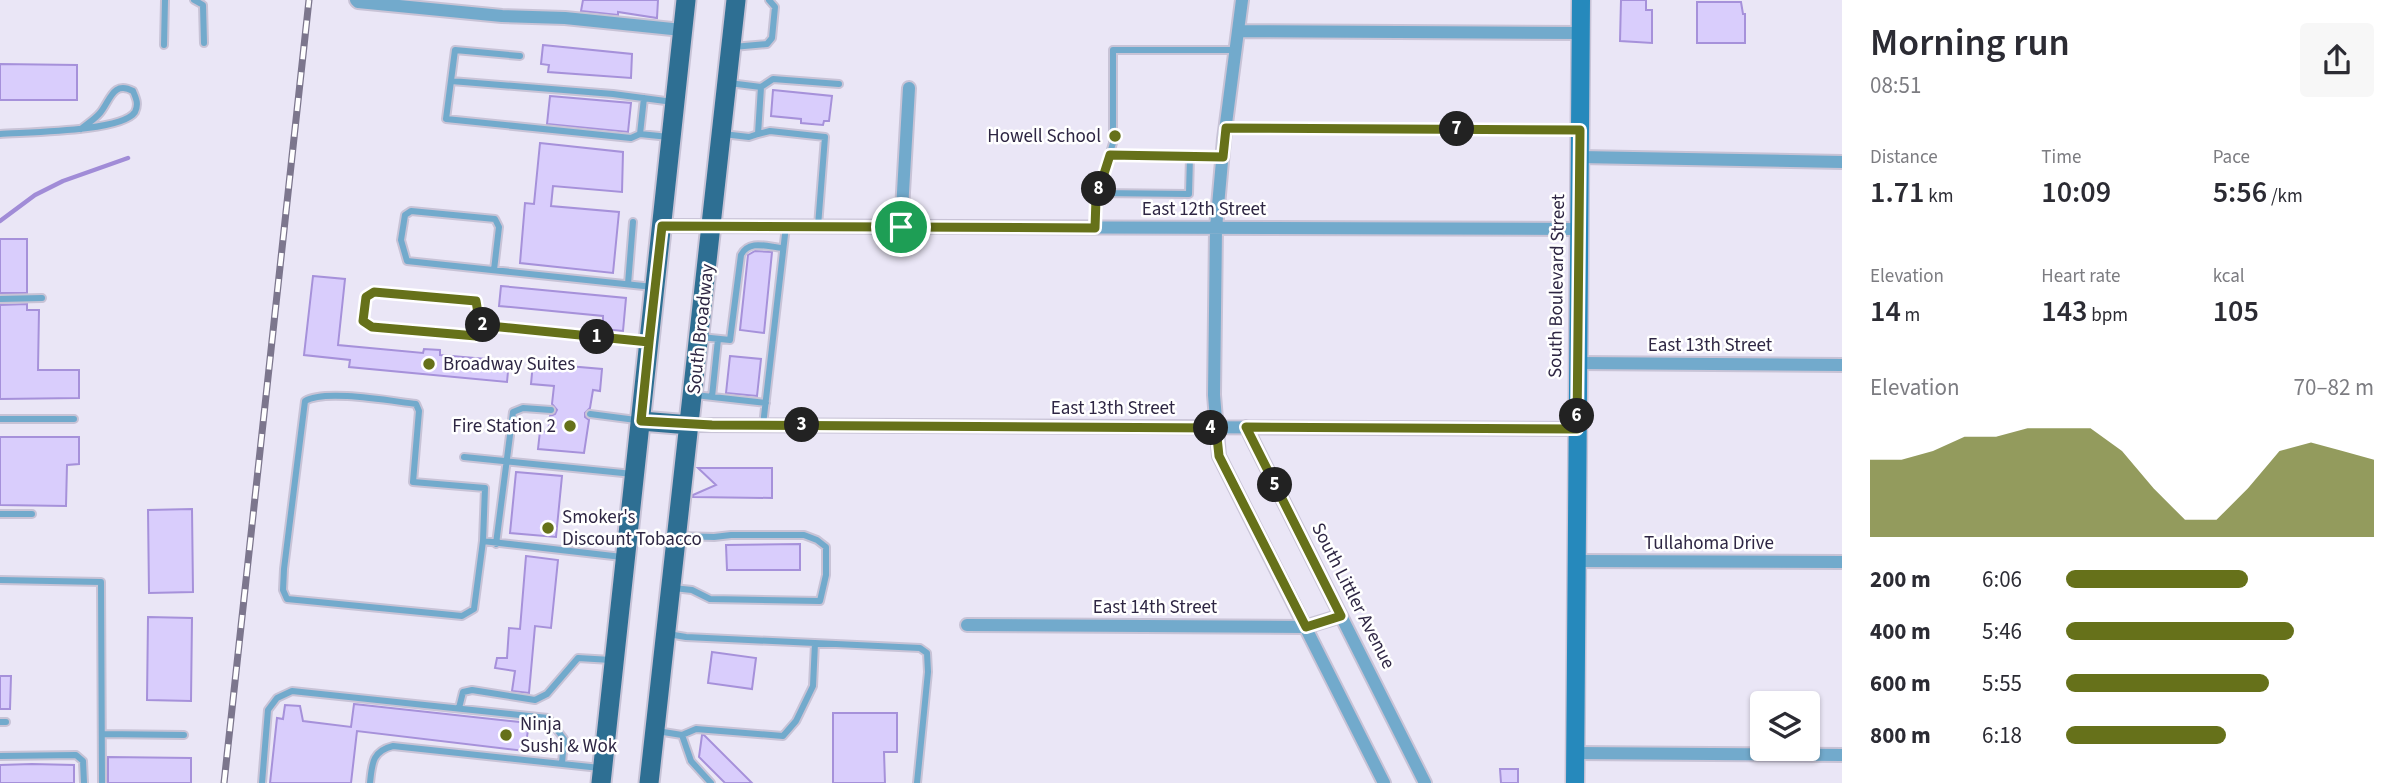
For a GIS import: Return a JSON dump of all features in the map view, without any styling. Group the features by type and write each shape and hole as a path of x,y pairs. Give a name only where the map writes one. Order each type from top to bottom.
{"main road":[{"path":"602,775 686,0"},
{"name":"South Broadway","path":"649,783 690,425 703,396 709,338 712,226 736,0"},
{"name":"South Boulevard Street","path":"1575,783 1581,0"},
{"path":"641,421 690,425"}],"street":[{"path":"356,0 502,16 565,18 682,30"},
{"path":"1242,0 1216,228 1216,428 1219,456 1384,783"},
{"path":"1238,31 1581,33"},
{"path":"901,227 909,89"},
{"path":"1580,157 1842,162"},
{"name":"East 12th Street","path":"662,226 1579,229"},
{"name":"East 13th Street","path":"1578,363 1842,365"},
{"name":"East 13th Street","path":"690,425 1577,429"},
{"name":"South Littler Avenue","path":"1246,427 1425,783"},
{"name":"Tullahoma Drive","path":"1577,561 1842,562"},
{"name":"East 14th Street","path":"967,625 1306,627 1341,616"},
{"path":"1575,753 1842,755"}],"lane":[{"path":"164,46 165,0"},
{"path":"194,0 203,5 204,43"},
{"path":"731,47 767,44 772,38 775,7 769,0"},
{"path":"520,56 455,50 446,119 631,138 640,134 671,137"},
{"path":"1095,228 1098,193 1113,143 1113,50 1236,50"},
{"path":"727,83 761,87 773,79 839,84"},
{"path":"451,80 675,102"},
{"path":"0,134 81,129 114,125 127,120 134,113 137,106 133,91 124,86 118,88 98,116 81,129"},
{"path":"758,134 761,87"},
{"path":"640,134 644,98"},
{"path":"1226,128 1580,130"},
{"path":"722,134 750,136 770,131 825,137 818,226"},
{"path":"1110,155 1223,157"},
{"path":"1098,193 1189,194 1189,156"},
{"path":"494,270 499,227 495,219 411,211 405,215 401,240 407,261 655,287"},
{"path":"628,284 633,222"},
{"path":"763,425 786,226"},
{"path":"709,338 730,341 744,249 751,245 783,248"},
{"path":"374,292 476,301 480,325 476,336 372,327 363,321 366,297 374,292"},
{"path":"0,299 42,298"},
{"path":"480,325 649,342"},
{"path":"314,396 329,396 416,404 419,411 413,482 485,488 482,541 474,609 462,616 287,599 284,569 305,401 314,396"},
{"path":"703,396 766,402"},
{"path":"496,544 513,412 523,408 551,410"},
{"path":"590,414 641,421"},
{"path":"0,419 74,419"},
{"path":"464,457 634,474"},
{"path":"0,514 33,514"},
{"path":"671,588 692,590 710,600 820,601 828,559 826,547 804,535 677,536"},
{"path":"482,541 626,558"},
{"path":"0,580 102,582 102,783"},
{"path":"666,634 920,648 927,653 928,671 917,783"},
{"path":"655,731 682,736 696,729 783,736 796,721 813,686 815,643"},
{"path":"459,708 463,692 472,690 535,700 547,694 578,658 614,660"},
{"path":"262,783 268,710 277,698 292,691 548,718 564,739 562,764"},
{"path":"102,734 184,735"},
{"path":"682,736 691,761 711,783"},
{"path":"370,783 372,760 384,748 393,746 562,764 602,775"},
{"path":"0,756 76,755 83,761 84,783"}],"building":[{"path":"583,0 658,0 657,18 618,12 618,15 581,11"},
{"path":"1621,0 1646,0 1646,10 1652,10 1652,43 1620,41"},
{"path":"1697,2 1741,2 1745,14 1745,43 1697,43"},
{"path":"543,45 632,54 631,78 548,72 549,65 541,64"},
{"path":"0,64 77,65 77,100 0,100"},
{"path":"773,90 832,96 829,121 824,121 823,125 801,123 801,119 771,116"},
{"path":"550,96 631,103 628,132 547,124"},
{"path":"540,143 623,152 622,192 553,186 551,206 619,212 613,273 520,263 525,203 534,204"},
{"path":"0,239 27,239 27,293 0,293"},
{"path":"755,251 772,252 764,333 740,330 748,255"},
{"path":"313,276 345,279 338,345 423,353 424,349 440,350 440,355 509,361 507,382 349,367 350,360 304,355"},
{"path":"501,286 626,298 623,331 603,329 603,316 499,306"},
{"path":"27,304 27,310 39,310 38,370 79,370 79,398 0,399 0,305"},
{"path":"730,356 761,359 757,396 726,393"},
{"path":"533,363 602,369 600,391 593,390 590,408 585,413 589,420 584,453 538,449 540,431 548,432 550,416 557,410 552,404 554,386 531,384"},
{"path":"0,437 79,437 79,464 67,465 66,506 0,505"},
{"path":"698,468 772,468 772,498 693,497 716,485"},
{"path":"516,472 562,476 556,537 510,533"},
{"path":"192,509 193,592 149,593 148,510"},
{"path":"800,544 800,570 727,570 726,545"},
{"path":"526,556 558,560 551,628 535,626 529,693 512,691 515,671 495,668 497,658 507,658 509,628 520,629"},
{"path":"148,617 192,618 191,701 147,700"},
{"path":"712,652 756,658 752,689 708,683"},
{"path":"0,676 11,676 10,709 0,709"},
{"path":"354,704 529,723 525,751 357,731 351,783 270,783 277,718 283,719 285,705 300,706 303,721 351,727"},
{"path":"833,713 897,713 897,752 884,752 885,783 833,783"},
{"path":"702,735 752,783 725,783 699,757"},
{"path":"108,757 191,758 191,783 108,783"},
{"path":"0,765 74,765 74,783 0,783"},
{"path":"1500,769 1518,769 1518,783 1501,783"}],"waterway":[{"path":"0,221 35,195 63,181 128,158"}],"railway":[{"path":"224,783 309,0"}],"place":[{"name":"Howell School","path":"1115,136"},
{"name":"Broadway Suites","path":"429,364"},
{"name":"Fire Station 2","path":"570,426"},
{"name":"Smoker's Discount Tobacco","path":"548,528"},
{"name":"Ninja Sushi & Wok","path":"506,735"}],"route":[{"path":"901,227 662,226 649,342 556,332 480,325 476,301 374,292 366,297 363,321 372,327 476,336 480,325 649,342 641,421 690,425 1216,428 1219,456 1306,627 1341,616 1246,427 1577,429 1580,130 1226,128 1223,157 1110,155 1096,199 1095,228 901,227"}]}
